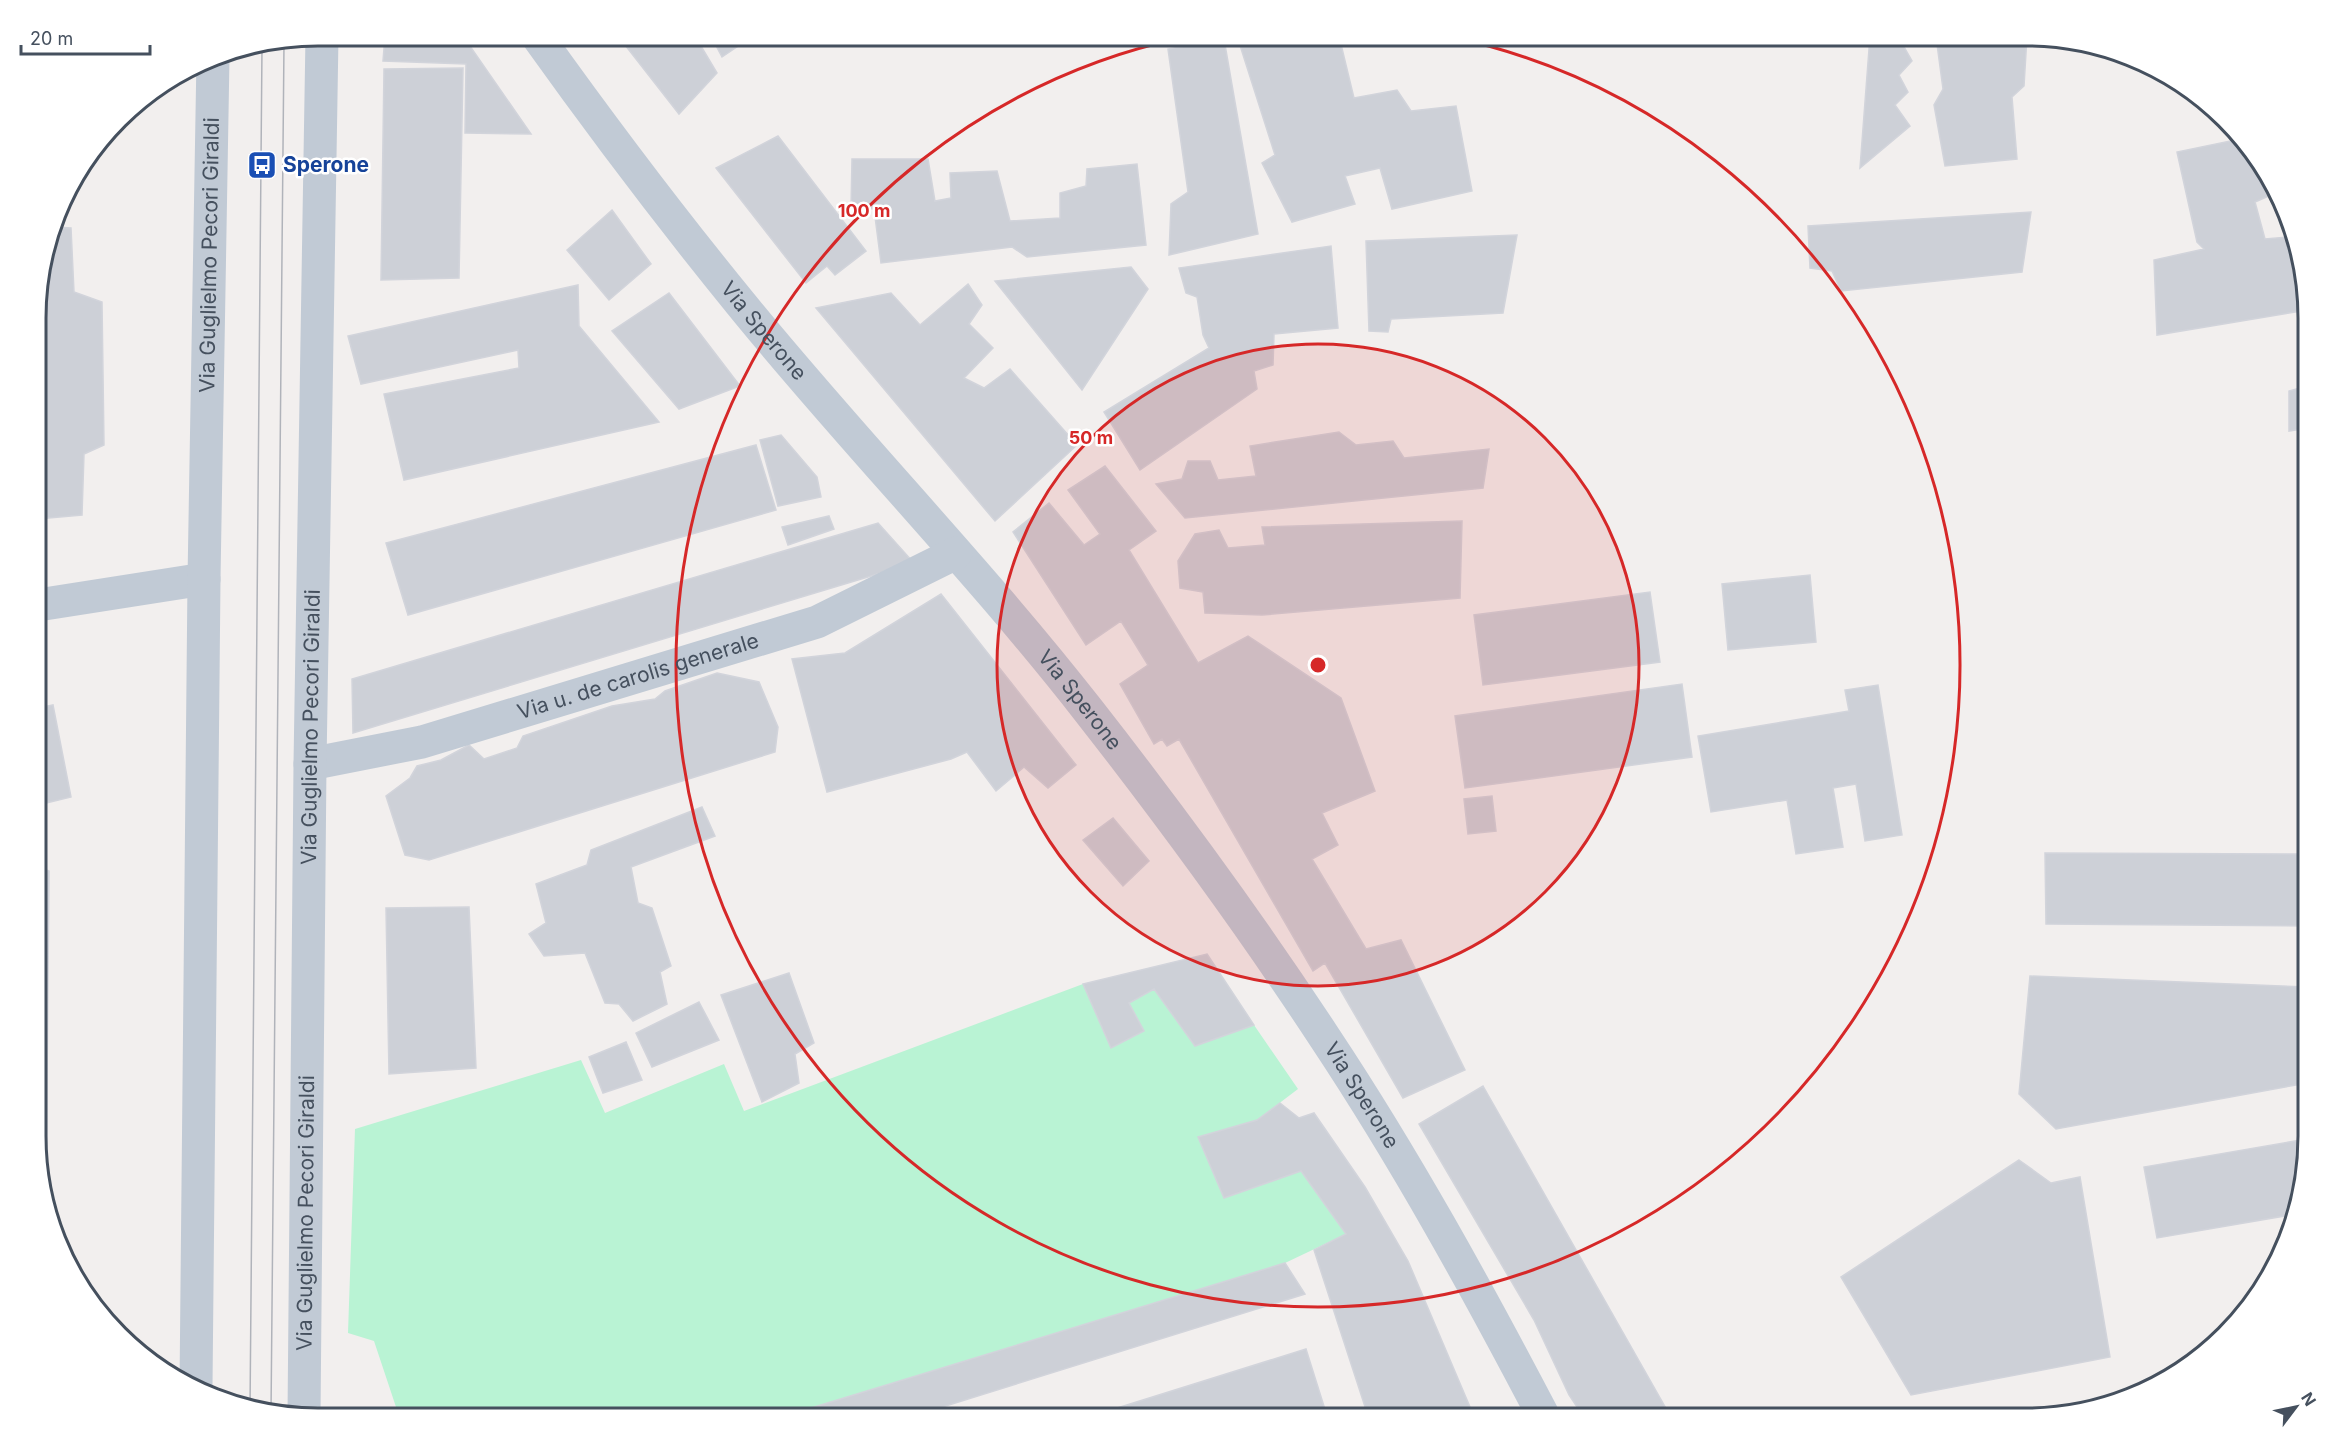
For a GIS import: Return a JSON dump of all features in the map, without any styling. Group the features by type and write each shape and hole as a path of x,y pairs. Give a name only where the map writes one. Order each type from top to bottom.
{"street":[{"name":"Via Guglielmo Pecori Giraldi","path":"304,1408 310,764 322,46"},
{"name":"Via Sperone","path":"544,46 741,304 1086,707 1202,860 1326,1039 1433,1213 1537,1408"},
{"name":"Via Guglielmo Pecori Giraldi","path":"196,1379 204,579 213,68"},
{"name":"Via u. de carolis generale","path":"310,764 422,742 817,622 956,553"},
{"path":"46,604 204,579"}],"green space":[{"path":"1083,984 1111,1048 1144,1031 1129,1003 1154,989 1195,1046 1254,1025 1298,1089 1257,1120 1199,1137 1224,1198 1301,1171 1346,1234 1285,1263 811,1408 396,1408 374,1341 348,1333 355,1129 581,1060 605,1113 724,1064 744,1111"}],"building":[{"path":"384,46 470,46 531,134 465,133 466,64 383,61"},
{"path":"626,46 701,46 717,73 679,114"},
{"path":"716,46 738,46 722,57"},
{"path":"1185,46 1225,46 1258,234 1169,255 1171,204 1188,192 1168,49"},
{"path":"1240,46 1341,46 1354,98 1397,90 1411,111 1456,106 1472,191 1392,209 1380,168 1345,176 1355,204 1292,222 1262,163 1275,155"},
{"path":"1869,46 1904,46 1912,61 1899,75 1908,92 1895,105 1910,126 1860,168"},
{"path":"1937,46 2026,46 2024,86 2012,97 2017,159 1945,166 1934,105 1943,89"},
{"path":"463,68 459,278 381,280 384,69"},
{"path":"778,136 866,251 835,275 827,266 806,283 716,168"},
{"path":"2231,141 2241,153 2268,196 2255,202 2265,239 2285,237 2295,283 2298,312 2157,335 2154,260 2204,249 2197,242 2177,152"},
{"path":"852,159 928,159 935,201 951,198 950,173 997,171 1010,221 1060,218 1060,193 1086,186 1087,169 1137,164 1146,245 1027,257 1012,247 881,263 874,209 851,208"},
{"path":"612,210 651,264 609,300 567,250"},
{"path":"2031,212 2022,272 1841,291 1832,271 1810,268 1808,226"},
{"path":"62,227 71,228 74,292 102,302 104,445 84,454 82,515 46,518 47,301 52,266"},
{"path":"1517,235 1503,313 1391,319 1388,332 1369,331 1366,241"},
{"path":"1331,246 1338,328 1274,334 1273,365 1254,371 1257,389 1140,470 1104,412 1209,348 1203,335 1197,297 1186,293 1179,268"},
{"path":"1131,267 1148,289 1082,390 995,281"},
{"path":"968,284 982,305 969,324 993,348 964,378 984,388 1010,369 1077,445 995,521 816,308 891,293 920,325"},
{"path":"578,285 579,326 659,422 404,480 384,394 519,368 518,350 361,384 348,336"},
{"path":"669,293 740,386 679,409 612,331"},
{"path":"2298,388 2298,430 2289,431 2289,391"},
{"path":"1339,432 1356,445 1393,441 1404,458 1489,449 1483,488 1185,518 1156,484 1182,479 1188,461 1210,461 1218,480 1256,476 1250,446"},
{"path":"781,435 817,477 821,497 778,506 760,440"},
{"path":"756,445 776,510 408,615 386,543"},
{"path":"1105,466 1156,531 1129,550 1198,663 1248,636 1341,698 1375,791 1322,813 1338,845 1312,859 1366,949 1401,940 1465,1070 1403,1098 1325,963 1313,971 1179,739 1167,746 1162,739 1154,744 1120,684 1148,665 1121,621 1086,645 1013,532 1049,503 1084,545 1100,534 1068,490"},
{"path":"829,516 834,529 788,545 782,527"},
{"path":"1462,521 1460,598 1262,615 1205,613 1203,592 1180,588 1178,561 1195,534 1219,530 1228,548 1265,545 1262,527"},
{"path":"878,523 914,563 353,733 352,679"},
{"path":"1810,575 1816,642 1728,650 1722,584"},
{"path":"1650,592 1660,662 1483,685 1474,615"},
{"path":"941,594 1076,765 1048,788 1024,767 996,791 967,752 951,759 827,792 792,659 845,653"},
{"path":"717,673 759,682 778,727 775,752 429,860 405,855 386,796 410,778 417,766 441,760 469,745 484,759 517,748 523,736 612,706 655,699 665,691"},
{"path":"1682,684 1692,757 1465,788 1455,716"},
{"path":"1878,685 1902,835 1865,841 1856,784 1833,788 1843,847 1796,854 1787,800 1711,812 1698,736 1849,711 1845,690"},
{"path":"53,705 71,797 46,803 46,706"},
{"path":"1492,796 1496,831 1468,834 1464,799"},
{"path":"702,807 715,836 631,867 638,903 652,908 671,966 660,972 667,1004 633,1021 619,1004 605,1003 585,953 544,956 529,934 546,923 536,884 587,865 591,850"},
{"path":"1113,818 1149,861 1123,886 1083,840"},
{"path":"2045,853 2298,854 2298,926 2046,924"},
{"path":"46,870 49,871 46,1144"},
{"path":"469,907 476,1068 389,1074 386,908"},
{"path":"1207,954 1254,1025 1195,1046 1154,989 1129,1003 1144,1031 1111,1048 1083,984"},
{"path":"789,973 814,1043 795,1054 799,1083 762,1102 721,995"},
{"path":"2030,976 2298,987 2298,1085 2056,1129 2019,1094"},
{"path":"699,1002 719,1040 652,1067 636,1033"},
{"path":"626,1042 642,1080 603,1093 589,1057"},
{"path":"1483,1086 1666,1408 1578,1408 1569,1395 1534,1320 1419,1124"},
{"path":"1280,1103 1299,1118 1314,1113 1365,1187 1408,1261 1470,1408 1365,1408 1314,1250 1346,1234 1301,1171 1224,1198 1198,1137 1257,1120"},
{"path":"2298,1141 2295,1172 2285,1216 2157,1238 2144,1167"},
{"path":"2019,1160 2051,1183 2080,1177 2110,1357 1911,1395 1841,1277"},
{"path":"1285,1263 1305,1294 939,1408 811,1408"},
{"path":"1306,1349 1325,1408 1117,1408"}],"tram line":[{"path":"271,1404 284,49"},
{"path":"250,1399 262,53"}],"place":[{"name":"Sperone","path":"262,165"}]}
